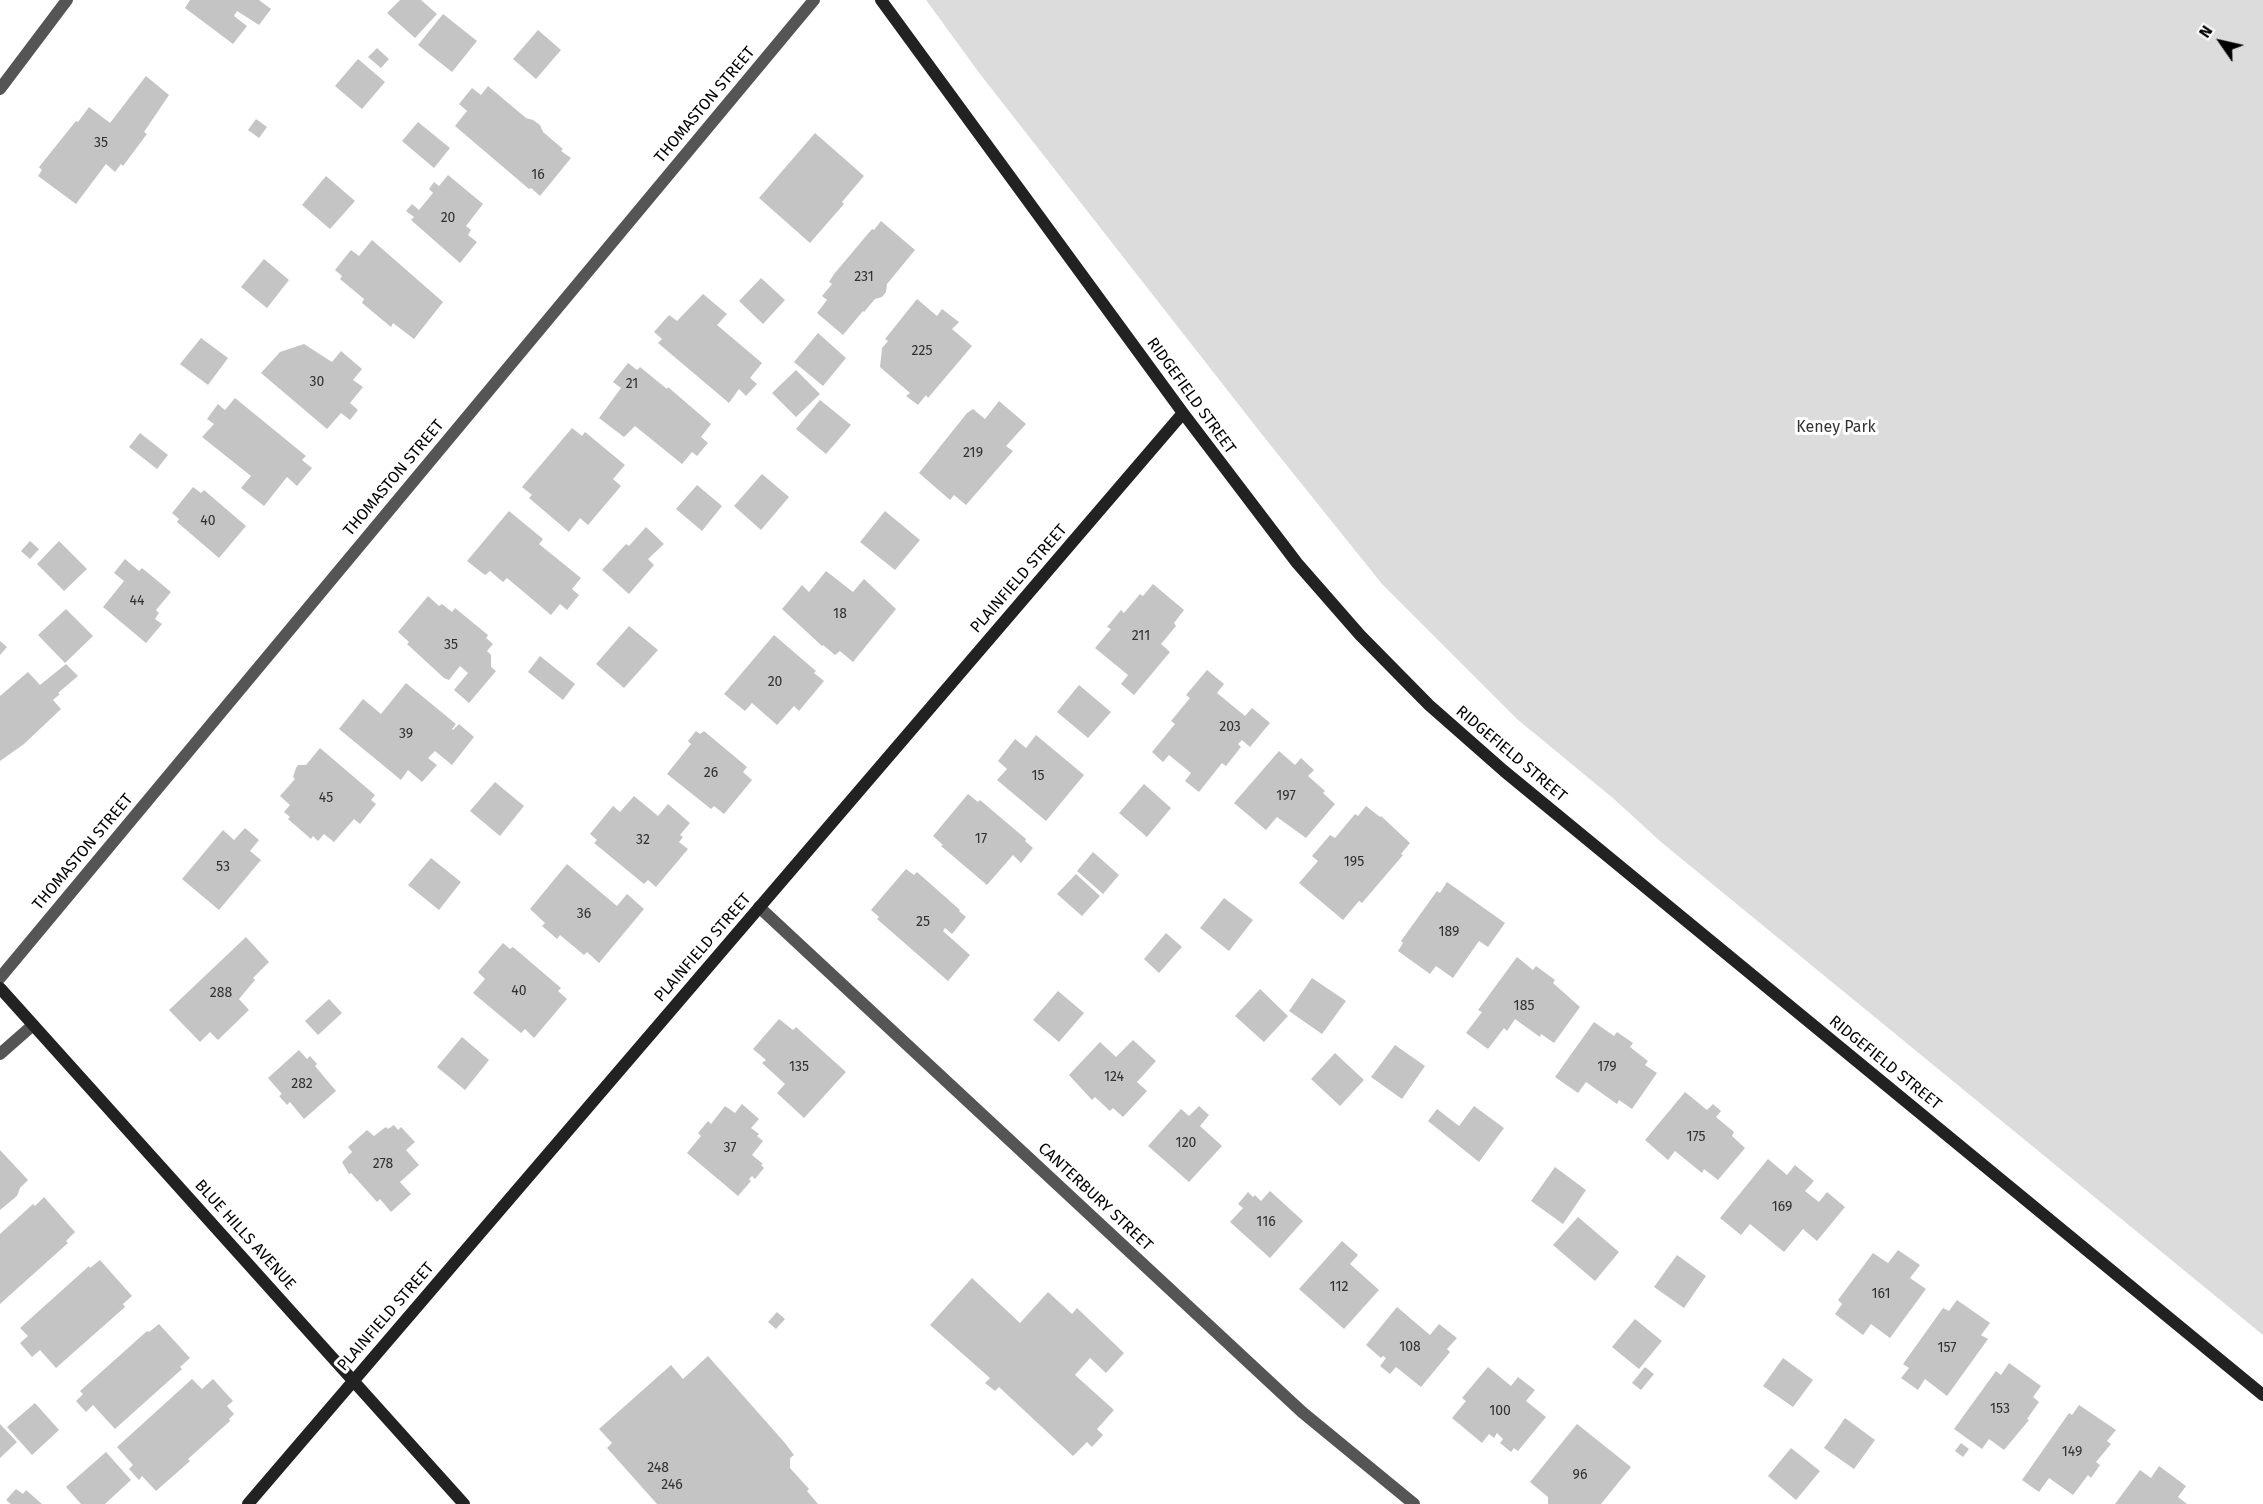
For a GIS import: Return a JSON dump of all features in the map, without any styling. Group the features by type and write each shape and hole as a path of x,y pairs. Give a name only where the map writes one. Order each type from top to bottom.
{"street":[{"path":"0,89 68,0"},
{"name":"THOMASTON STREET","path":"0,978 814,0"},
{"name":"RIDGEFIELD STREET","path":"881,0 1183,414 1297,563 1360,635 1429,705 1513,778 2263,1395"},
{"name":"PLAINFIELD STREET","path":"248,1504 1183,414"},
{"name":"CANTERBURY STREET","path":"759,907 1302,1412 1414,1504"},
{"name":"BLUE HILLS AVENUE","path":"0,988 464,1504"},
{"path":"0,1054 33,1024"}],"green space":[{"name":"Keney Park","path":"926,0 2263,0 2263,1335 1661,842 1614,799 1517,719 1382,584 980,74"}],"building":[{"path":"190,0 259,0 271,9 259,25 237,11 234,16 247,26 233,44 185,8"},
{"path":"400,0 421,0 437,14 415,38 387,13"},
{"path":"443,14 477,41 452,72 418,45"},
{"path":"538,30 561,50 536,79 513,59"},
{"path":"377,48 389,59 381,68 368,57"},
{"path":"358,59 385,82 362,109 335,86"},
{"path":"146,76 169,95 144,132 147,134 123,166 121,164 115,172 106,164 76,204 38,176 42,170 39,167 89,107 110,123"},
{"path":"488,86 526,118 540,125 543,132 571,158 540,196 455,126 467,111 459,104 472,88 481,95"},
{"path":"256,119 267,127 259,138 248,130"},
{"path":"418,122 450,148 434,168 402,141"},
{"path":"815,133 864,176 842,202 844,204 810,243 759,198"},
{"path":"448,175 483,204 466,226 471,230 468,235 477,242 460,263 411,220 414,217 406,211 412,204 419,210 433,193 429,189 434,182 439,186"},
{"path":"326,176 355,201 330,229 302,205"},
{"path":"881,221 915,250 887,284 886,292 882,297 875,299 843,335 817,313 827,300 822,296 832,284 829,282 834,274"},
{"path":"372,240 443,302 414,339 393,323 391,327 362,303 364,299 340,279 342,276 335,270 351,250 359,256"},
{"path":"264,259 289,280 267,308 241,287"},
{"path":"761,278 785,300 763,324 739,301"},
{"path":"703,294 727,314 717,325 762,363 750,378 757,384 746,396 739,389 729,403 658,343 662,339 654,332 669,315 677,321"},
{"path":"917,299 937,316 942,309 959,322 952,329 972,346 928,398 926,395 918,405 906,396 910,393 880,367 882,348 888,341 885,339"},
{"path":"818,333 846,358 823,386 794,362"},
{"path":"201,338 228,358 208,385 180,364"},
{"path":"304,344 332,362 341,351 362,369 353,380 363,387 350,403 358,410 350,420 341,413 327,429 261,373 280,352"},
{"path":"628,363 637,370 640,367 667,389 668,387 711,424 701,437 708,443 697,456 692,452 682,464 635,426 624,437 599,418 621,388 613,382"},
{"path":"796,370 820,394 796,417 772,393"},
{"path":"235,398 306,456 302,460 312,468 297,486 287,477 264,506 241,488 251,476 202,437 214,424 207,419 218,404 225,410"},
{"path":"820,400 851,425 826,454 796,429"},
{"path":"999,401 1026,424 1006,446 1013,451 966,505 954,495 950,500 919,473 967,413 973,409 985,419"},
{"path":"572,428 582,436 585,432 625,465 613,479 621,486 588,525 580,518 569,532 529,498 532,495 522,487"},
{"path":"140,433 168,455 157,469 129,447"},
{"path":"762,474 789,497 761,530 734,506"},
{"path":"697,485 722,506 702,531 676,509"},
{"path":"193,487 201,493 204,490 246,526 219,558 177,522 179,519 172,513"},
{"path":"509,511 543,539 539,544 581,578 572,589 579,595 567,610 560,604 551,615 507,578 503,582 490,571 485,575 467,561"},
{"path":"885,511 920,540 895,570 860,542"},
{"path":"646,527 664,544 648,559 654,565 629,594 602,570 626,544 629,546"},
{"path":"30,541 39,549 30,559 21,551"},
{"path":"59,541 87,569 64,591 37,564"},
{"path":"125,559 139,571 142,568 171,592 156,610 159,613 155,619 162,624 146,643 103,607 124,581 114,573"},
{"path":"826,571 853,592 864,579 896,609 853,662 840,651 835,655 822,646 782,609 802,585 809,592"},
{"path":"1153,584 1184,610 1174,623 1176,626 1161,644 1170,652 1134,695 1121,684 1128,675 1095,648 1111,629 1107,627 1121,610 1124,613 1140,594 1143,596"},
{"path":"428,596 439,606 442,604 452,612 455,608 488,635 486,638 493,644 487,651 491,655 491,667 496,671 469,703 454,690 468,673 460,666 449,680 444,678 407,644 409,642 398,632"},
{"path":"66,609 93,636 65,663 38,635"},
{"path":"629,626 658,650 624,688 596,664"},
{"path":"774,635 816,671 814,673 824,681 799,711 794,706 777,725 752,703 745,711 724,694"},
{"path":"0,641 7,647 0,655"},
{"path":"540,656 575,684 563,700 528,672"},
{"path":"66,664 78,676 53,700 61,709 24,744 0,761 0,696 28,672 40,685"},
{"path":"1207,670 1224,684 1217,693 1245,716 1252,708 1270,723 1250,747 1242,740 1238,744 1241,747 1226,766 1222,763 1199,792 1185,781 1191,773 1169,755 1163,762 1152,752 1175,724 1171,721 1190,698 1186,695"},
{"path":"406,683 456,724 453,730 459,724 474,737 452,765 435,751 428,758 437,765 422,782 408,770 401,780 339,729 363,699 381,714"},
{"path":"1079,685 1111,712 1088,738 1057,712"},
{"path":"696,731 700,734 704,731 747,767 743,772 752,780 724,814 714,806 711,809 667,774 691,744 688,741"},
{"path":"1036,735 1084,775 1046,821 997,780 1007,769 998,761 1015,739 1026,748"},
{"path":"320,748 375,795 371,800 376,804 360,824 354,819 334,842 324,834 318,841 313,836 311,839 288,819 290,817 284,812 290,805 280,796 295,779 293,777 298,765 306,765"},
{"path":"1279,751 1295,765 1301,758 1314,770 1308,776 1325,791 1323,793 1335,804 1306,838 1277,817 1266,830 1234,803"},
{"path":"495,782 524,806 500,836 470,811"},
{"path":"1144,784 1171,808 1147,837 1119,813"},
{"path":"968,794 978,802 980,800 1026,839 1025,841 1033,848 1021,863 1013,855 987,885 941,846 943,845 933,836"},
{"path":"634,796 658,816 668,804 690,823 680,835 683,837 679,842 688,849 656,887 648,880 644,884 594,843 597,840 590,834 613,806 620,812"},
{"path":"1366,806 1381,816 1410,843 1401,854 1403,855 1362,903 1359,901 1343,920 1299,883 1318,861 1312,856 1330,835 1335,838 1355,814 1358,816"},
{"path":"245,828 259,840 250,851 261,860 219,910 182,879 223,830 234,840"},
{"path":"1093,852 1119,875 1103,894 1077,871"},
{"path":"431,858 461,882 439,910 408,885"},
{"path":"567,864 617,906 627,894 644,909 599,963 587,952 584,955 560,935 557,939 542,926 545,923 530,909"},
{"path":"906,869 914,875 917,872 966,917 952,934 945,928 943,931 970,955 948,981 877,919 879,917 871,910"},
{"path":"1076,874 1100,896 1082,916 1057,894"},
{"path":"1447,882 1505,923 1488,947 1479,941 1453,978 1436,966 1430,974 1398,951 1403,943 1401,941 1437,891 1440,893"},
{"path":"1224,898 1253,920 1229,951 1200,928"},
{"path":"1166,933 1182,947 1159,973 1144,959"},
{"path":"246,937 269,962 253,978 255,980 239,999 249,1010 218,1040 210,1032 200,1042 169,1010"},
{"path":"503,943 510,949 513,947 561,988 558,991 567,999 534,1038 525,1029 521,1033 473,993 485,979 478,972"},
{"path":"1517,957 1533,970 1536,966 1555,980 1553,983 1580,1007 1554,1043 1541,1034 1540,1037 1515,1019 1507,1031 1504,1028 1488,1049 1466,1033 1482,1012 1478,1010"},
{"path":"1312,978 1346,1001 1322,1034 1289,1011"},
{"path":"1260,989 1288,1016 1264,1042 1235,1016"},
{"path":"1058,991 1084,1013 1059,1042 1033,1020"},
{"path":"329,999 342,1013 318,1035 305,1021"},
{"path":"779,1019 793,1030 796,1027 846,1072 804,1118 777,1093 785,1084 762,1063 766,1060 753,1049"},
{"path":"1594,1022 1614,1036 1617,1032 1633,1043 1630,1047 1648,1061 1645,1065 1657,1073 1632,1109 1619,1100 1617,1104 1586,1082 1578,1093 1555,1077"},
{"path":"462,1037 489,1060 465,1090 437,1067"},
{"path":"1133,1040 1156,1061 1137,1082 1147,1091 1123,1117 1113,1108 1110,1111 1095,1097 1092,1100 1069,1075 1100,1042 1116,1057"},
{"path":"1395,1045 1425,1066 1402,1099 1371,1077"},
{"path":"299,1050 307,1059 310,1056 317,1064 315,1066 336,1091 304,1119 290,1102 287,1105 279,1096 282,1094 268,1078"},
{"path":"1335,1053 1364,1080 1340,1106 1311,1079"},
{"path":"1685,1092 1707,1110 1713,1104 1721,1111 1716,1117 1734,1132 1732,1136 1745,1148 1718,1180 1704,1169 1702,1173 1675,1151 1668,1160 1645,1140"},
{"path":"742,1104 759,1119 751,1128 759,1134 757,1136 763,1141 752,1155 763,1164 761,1165 764,1168 755,1179 752,1176 749,1179 751,1181 738,1196 687,1153 701,1136 698,1133 708,1121 711,1124 725,1106 735,1113"},
{"path":"1199,1106 1209,1115 1200,1126 1222,1146 1189,1182 1148,1146 1181,1109 1189,1116"},
{"path":"1474,1106 1504,1128 1479,1162 1428,1121 1437,1109 1459,1126"},
{"path":"394,1125 398,1130 401,1127 415,1142 406,1150 419,1165 400,1182 411,1194 391,1212 380,1199 377,1202 351,1173 349,1174 342,1162 352,1152 348,1147 367,1130 374,1136 386,1127 388,1129"},
{"path":"0,1150 28,1180 20,1188 17,1196 0,1210"},
{"path":"1768,1159 1787,1175 1795,1165 1814,1181 1805,1191 1819,1202 1827,1192 1845,1207 1817,1241 1803,1229 1784,1252 1750,1224 1741,1235 1720,1218"},
{"path":"1555,1167 1586,1190 1563,1224 1531,1201"},
{"path":"1270,1191 1303,1221 1270,1258 1230,1222 1243,1208 1238,1204 1248,1192 1261,1201"},
{"path":"44,1197 75,1232 66,1241 68,1243 0,1304 0,1234"},
{"path":"1578,1217 1619,1252 1595,1281 1553,1245"},
{"path":"1342,1241 1358,1255 1350,1264 1379,1290 1344,1329 1299,1289"},
{"path":"1898,1250 1920,1265 1910,1278 1926,1289 1890,1338 1871,1324 1863,1335 1835,1314 1842,1304 1838,1300 1873,1253 1888,1263"},
{"path":"1677,1255 1706,1276 1684,1308 1654,1287"},
{"path":"100,1260 132,1296 123,1304 125,1307 56,1368 40,1350 32,1357 20,1343 28,1336 20,1328 89,1266 90,1268"},
{"path":"972,1278 1020,1323 1048,1292 1072,1314 1077,1308 1124,1353 1106,1373 1090,1358 1075,1375 1114,1410 1097,1429 1103,1435 1092,1447 1087,1442 1073,1456 999,1387 995,1391 985,1383 990,1378 930,1325"},
{"path":"1957,1300 1990,1323 1981,1335 1988,1339 1947,1396 1925,1379 1918,1390 1901,1378 1909,1368 1903,1364 1943,1308 1949,1311"},
{"path":"1397,1307 1430,1335 1439,1324 1457,1338 1447,1349 1450,1352 1421,1387 1396,1367 1390,1374 1380,1366 1386,1358 1383,1356 1381,1358 1366,1345"},
{"path":"777,1312 785,1319 776,1329 768,1322"},
{"path":"1635,1319 1662,1341 1639,1369 1612,1347"},
{"path":"159,1324 190,1358 180,1367 182,1369 115,1429 93,1405 86,1412 76,1401 83,1394 80,1391 147,1331 149,1332"},
{"path":"708,1356 794,1455 790,1458 790,1468 809,1489 807,1491 818,1504 657,1504 607,1448 612,1443 599,1429 671,1365 683,1379"},
{"path":"1783,1358 1813,1380 1793,1407 1763,1386"},
{"path":"2009,1363 2041,1386 2033,1397 2039,1402 2027,1419 2029,1420 2004,1450 1989,1439 1982,1449 1954,1429 1996,1371 2001,1375"},
{"path":"1488,1367 1511,1386 1518,1377 1535,1390 1526,1401 1546,1417 1518,1451 1514,1448 1511,1452 1500,1443 1503,1439 1497,1433 1494,1438 1489,1434 1482,1443 1452,1418 1466,1401 1462,1398"},
{"path":"1645,1367 1654,1374 1641,1390 1632,1383"},
{"path":"192,1379 202,1389 213,1379 233,1401 227,1406 234,1414 229,1419 230,1421 188,1459 190,1461 156,1491 142,1476 139,1480 129,1469 133,1465 117,1447"},
{"path":"35,1403 59,1430 32,1455 7,1427"},
{"path":"2079,1405 2116,1430 2107,1441 2111,1444 2096,1462 2100,1465 2091,1478 2088,1475 2073,1495 2049,1478 2039,1492 2022,1480 2069,1413 2072,1415"},
{"path":"1845,1418 1875,1440 1854,1469 1824,1448"},
{"path":"0,1424 17,1442 0,1458"},
{"path":"1577,1424 1631,1467 1601,1504 1548,1504 1548,1497 1530,1482"},
{"path":"1961,1443 1969,1449 1963,1457 1955,1451"},
{"path":"1791,1448 1820,1471 1796,1500 1768,1476"},
{"path":"106,1452 131,1480 105,1504 81,1504 66,1487"},
{"path":"2159,1466 2186,1486 2178,1497 2187,1504 2115,1504 2140,1470 2151,1478"},
{"path":"16,1489 23,1494 26,1490 42,1504 11,1504 6,1500"}]}
